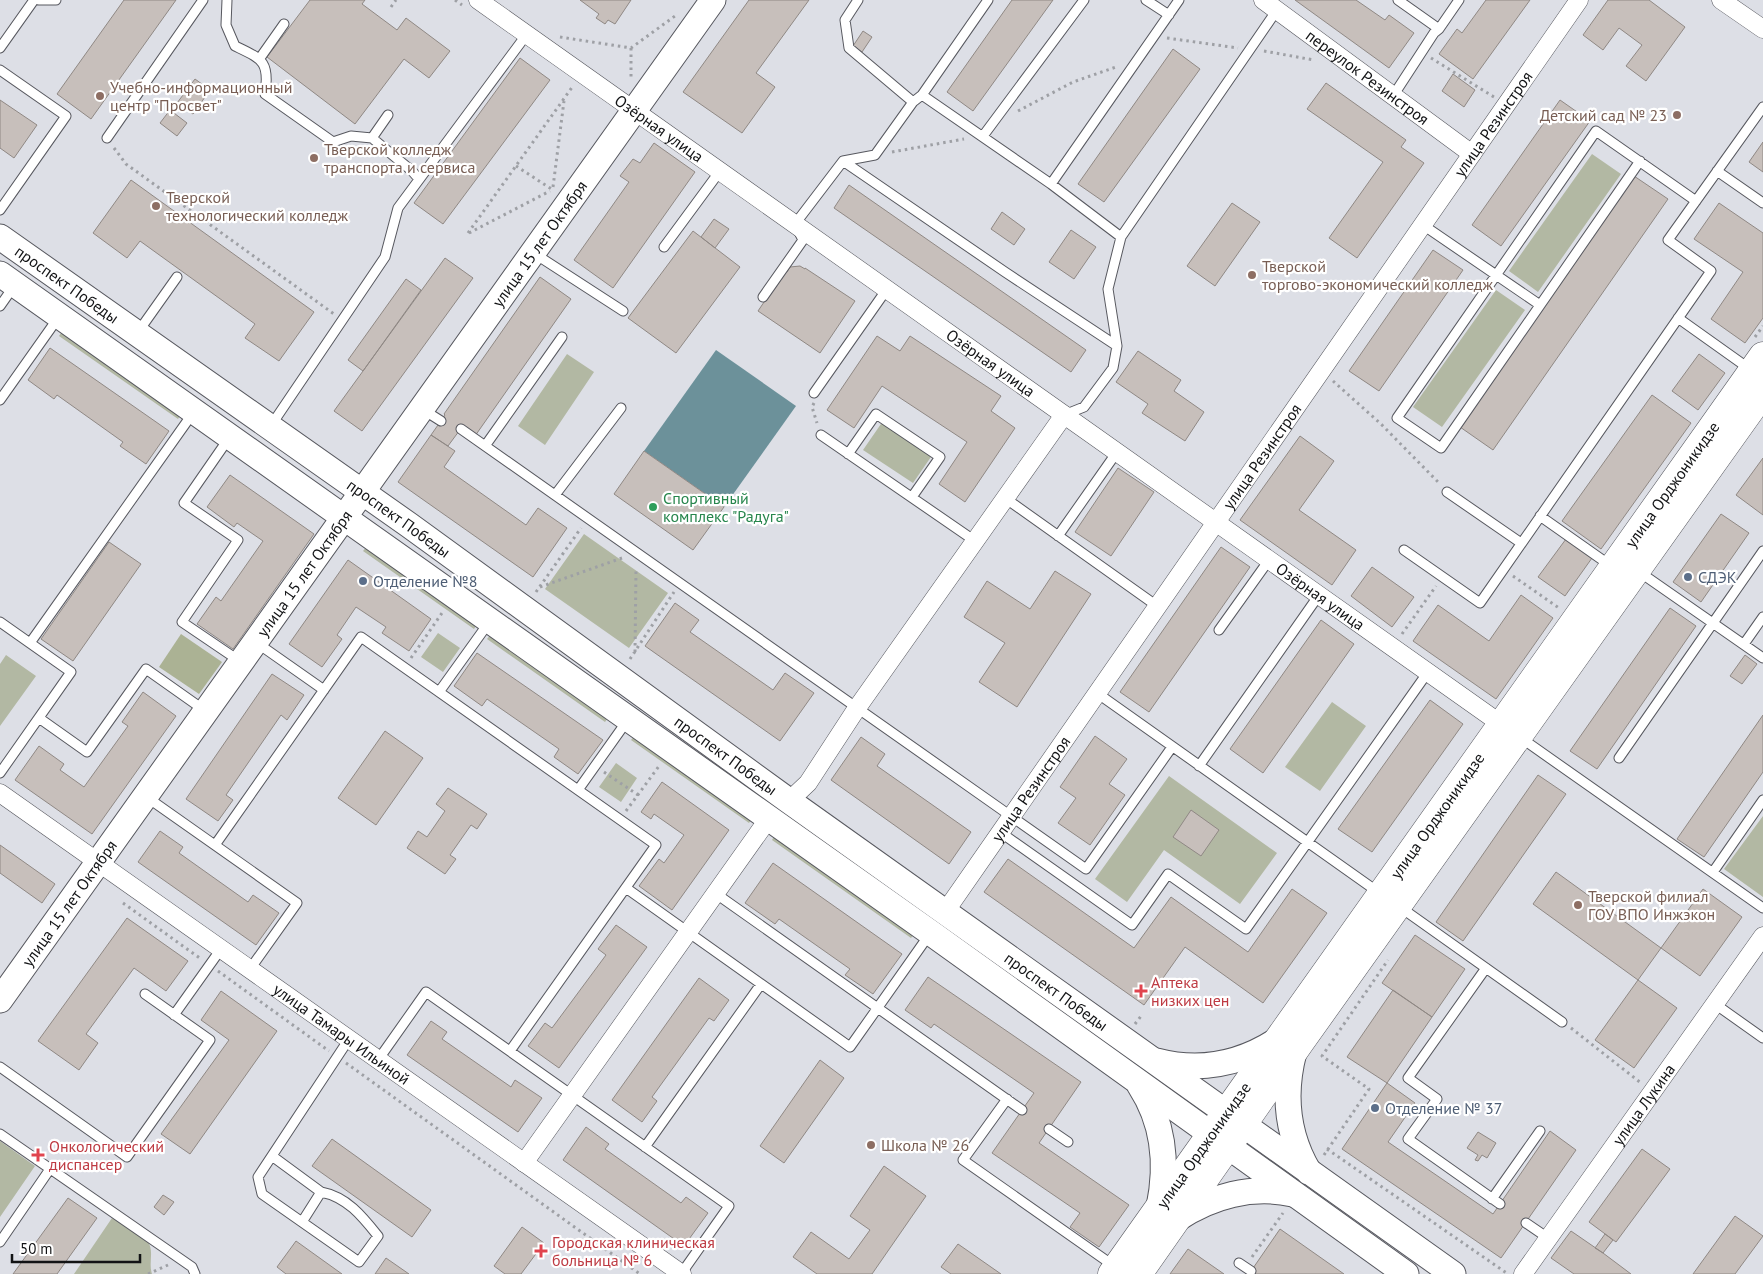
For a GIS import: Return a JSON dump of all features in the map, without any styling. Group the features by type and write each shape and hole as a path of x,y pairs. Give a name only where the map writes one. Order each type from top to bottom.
{"main road":[{"name":"улица 15 лет Октября","path":"0,1000 361,492 431,415 533,252 712,0"},
{"name":"проспект Победы","path":"0,237 410,525 789,801 1150,1058 1295,1195 1406,1274"},
{"name":"проспект Победы","path":"8,279 931,933 1137,1082 1311,1174 1453,1274"},
{"name":"улица Орджоникидзе","path":"1122,1272 1168,1213 1227,1130 1625,569 1760,373"},
{"path":"1150,1058 1193,1066 1222,1064 1285,1047 1289,1118 1296,1143 1311,1174"},
{"path":"1137,1082 1152,1107 1161,1134 1168,1213 1230,1194 1274,1191 1295,1195"}],"street":[{"name":"Озёрная улица","path":"478,0 1510,730"},
{"name":"переулок Резинстроя","path":"1263,0 1472,154"},
{"name":"улица Резинстроя","path":"945,912 1579,0"},
{"path":"1721,0 1763,29"},
{"path":"789,801 808,783 857,708 1064,415"},
{"name":"улица Тамары Ильиной","path":"0,793 682,1274"},
{"path":"524,1163 769,818"},
{"name":"улица Лукина","path":"1523,1274 1763,936"}],"lane":[{"path":"0,48 34,0"},
{"path":"39,0 56,0"},
{"path":"107,138 203,0"},
{"path":"227,0 226,25 235,46 260,58 268,75 264,94 333,142 351,136 372,138 419,179"},
{"path":"858,0 844,20 849,48 913,102"},
{"path":"763,297 803,240 795,224 843,161 875,155 913,102 922,95 988,0"},
{"path":"983,136 1084,0"},
{"path":"1146,0 1169,15"},
{"path":"1050,184 1180,0"},
{"path":"1398,0 1439,29"},
{"path":"1393,96 1459,0"},
{"path":"1064,415 1084,407 1114,368 1117,346 1108,289 1121,237 1278,10"},
{"path":"260,58 284,24"},
{"path":"270,428 386,257 398,208 527,34"},
{"path":"0,70 66,116 0,210"},
{"path":"922,95 983,136 1121,237"},
{"path":"1404,550 1480,603 1711,271 1668,240 1763,107"},
{"path":"372,138 388,115"},
{"path":"1640,161 1440,448 1397,418 1596,131 1640,161 1696,200"},
{"path":"843,161 1004,272 1117,346"},
{"path":"664,247 720,171"},
{"path":"1717,171 1763,203"},
{"path":"1423,225 1540,306"},
{"path":"533,252 623,311"},
{"path":"137,334 177,276"},
{"path":"0,306 8,279"},
{"path":"814,393 887,289"},
{"path":"0,400 59,316"},
{"path":"1678,318 1760,373"},
{"path":"485,446 562,337"},
{"path":"555,495 621,408"},
{"path":"30,643 194,412"},
{"path":"848,454 876,414 940,457 912,498"},
{"path":"461,429 1086,869 1172,747"},
{"path":"821,435 975,541"},
{"path":"230,437 184,503 238,540 182,622 241,662"},
{"path":"1058,536 1117,452"},
{"path":"1447,492 1521,544"},
{"path":"1005,498 1158,606"},
{"path":"1540,516 1713,623 1763,658"},
{"path":"1619,758 1763,551"},
{"path":"1219,630 1269,560"},
{"path":"1199,766 1319,595"},
{"path":"1744,644 1763,617"},
{"path":"439,692 490,621"},
{"path":"0,622 72,672 0,773"},
{"path":"214,845 361,637 404,667 656,845 510,1052"},
{"path":"255,642 324,690"},
{"path":"39,718 87,752 146,669 206,711"},
{"path":"1000,832 1132,925 1168,874 1246,929 1428,672"},
{"path":"1096,694 1562,1022"},
{"path":"578,790 628,719"},
{"path":"1510,730 1763,908"},
{"path":"145,796 297,903 250,969"},
{"path":"1713,872 1763,800"},
{"path":"626,888 850,1047 931,933"},
{"path":"715,893 1022,1110"},
{"path":"174,1015 221,949"},
{"path":"1486,968 1408,1078 1437,1099 1408,1139 1500,1204"},
{"path":"645,1147 761,984"},
{"path":"378,1060 426,992 729,1206 682,1274"},
{"path":"0,1067 127,1157 210,1040 145,994"},
{"path":"1715,1004 1763,1038"},
{"path":"272,1156 321,1192 333,1194 358,1211 378,1236 359,1262 262,1194 258,1177 349,1039"},
{"path":"1006,1098 963,1160 1122,1272"},
{"path":"1049,1129 1068,1142"},
{"path":"1492,1199 1540,1131"},
{"path":"0,1134 192,1267 195,1274"},
{"path":"0,1242 50,1169"},
{"path":"302,1222 321,1192"},
{"path":"1526,1223 1548,1238"},
{"path":"1239,1263 1251,1271"}],"path":[{"path":"391,7 396,0"},
{"path":"562,42 555,37 631,48 681,12"},
{"path":"1422,52 1496,98"},
{"path":"553,190 468,233 573,86 580,92"},
{"path":"553,190 564,99"},
{"path":"107,138 126,164 342,320"},
{"path":"516,166 553,190"},
{"path":"1321,370 1381,424 1447,492"},
{"path":"536,593 588,518"},
{"path":"540,587 636,552 635,652"},
{"path":"1504,569 1564,611"},
{"path":"1393,647 1442,577"},
{"path":"630,659 680,583"},
{"path":"404,667 442,613"},
{"path":"595,766 638,795"},
{"path":"620,820 659,766"},
{"path":"116,898 640,1274"},
{"path":"1562,1022 1652,1092"},
{"path":"1322,1056 1369,1090"},
{"path":"1327,1149 1508,1274"},
{"path":"148,1274 180,1259"}],"green space":[{"path":"1592,154 1621,174 1538,292 1509,271"},
{"path":"1496,290 1525,310 1442,427 1413,407"},
{"path":"65,327 184,410 178,419 59,336"},
{"path":"567,354 594,372 545,445 518,426"},
{"path":"883,421 933,454 913,483 863,450"},
{"path":"584,534 668,593 629,648 545,589"},
{"path":"368,545 478,623 474,629 363,551"},
{"path":"438,633 460,648 443,672 421,657"},
{"path":"492,633 610,715 605,722 487,639"},
{"path":"181,634 222,662 199,694 159,667"},
{"path":"6,655 36,676 0,726 0,664"},
{"path":"1332,702 1366,726 1320,791 1285,767"},
{"path":"636,734 754,816 749,823 631,740"},
{"path":"616,763 637,778 621,802 599,787"},
{"path":"1169,776 1277,853 1240,904 1164,850 1127,902 1095,879"},
{"path":"1763,816 1763,897 1724,869"},
{"path":"776,833 916,932 911,938 772,840"},
{"path":"0,1141 35,1166 0,1217"},
{"path":"112,1218 147,1240 151,1248 152,1274 74,1274"}],"water":[{"path":"716,350 796,406 724,507 644,451"}],"building":[{"path":"124,0 176,0 91,119 57,94"},
{"path":"310,0 365,0 362,4 397,30 406,18 450,51 429,78 404,59 355,124 267,57"},
{"path":"580,0 631,0 615,24 608,20 605,24 596,18 599,14"},
{"path":"749,0 809,0 756,73 775,87 742,133 683,92"},
{"path":"1012,0 1053,0 973,111 947,92"},
{"path":"1295,0 1356,0 1385,20 1389,15 1414,33 1389,68"},
{"path":"1486,0 1530,0 1473,79 1439,54 1457,29 1462,33"},
{"path":"1608,0 1649,0 1685,27 1646,81 1626,66 1642,45 1619,28 1603,50 1583,35"},
{"path":"863,31 872,37 862,52 853,46"},
{"path":"1173,49 1200,69 1104,202 1078,184"},
{"path":"520,58 550,80 443,224 414,203"},
{"path":"1453,74 1475,90 1464,107 1442,91"},
{"path":"195,79 210,90 193,114 177,103"},
{"path":"1326,83 1406,140 1401,147 1424,163 1357,258 1329,238 1383,162 1307,109"},
{"path":"0,100 37,125 14,158 0,148"},
{"path":"1560,100 1590,121 1501,246 1472,225"},
{"path":"170,110 187,123 177,136 160,123"},
{"path":"1763,142 1763,172 1749,162"},
{"path":"654,143 695,172 613,288 574,260 629,182 620,176 633,159 640,163"},
{"path":"1634,176 1668,199 1493,450 1460,427"},
{"path":"131,180 314,312 279,361 245,338 255,324 140,241 127,258 93,233"},
{"path":"849,185 1086,350 1071,372 834,208"},
{"path":"1232,203 1260,222 1215,286 1187,266"},
{"path":"1719,203 1763,233 1763,318 1745,343 1711,319 1743,272 1694,239"},
{"path":"1002,212 1025,229 1014,245 991,229"},
{"path":"714,219 729,229 715,248 701,237"},
{"path":"1071,230 1096,247 1074,279 1049,262"},
{"path":"693,231 740,267 676,353 628,318"},
{"path":"1433,250 1463,270 1379,391 1349,371"},
{"path":"445,258 473,278 362,431 334,411"},
{"path":"800,266 855,301 820,353 758,311 785,271 787,272 790,267"},
{"path":"540,277 571,299 475,436 462,427 448,446 431,435"},
{"path":"406,279 421,290 363,371 348,360"},
{"path":"877,336 900,351 910,336 1001,396 991,411 1015,428 965,502 939,484 967,442 882,386 854,428 827,410"},
{"path":"50,348 169,431 146,464 120,446 123,442 57,395 54,399 28,380"},
{"path":"1138,351 1181,380 1174,391 1204,412 1185,441 1142,413 1148,404 1116,382"},
{"path":"1699,354 1725,373 1698,410 1672,391"},
{"path":"1652,395 1691,423 1601,549 1562,521"},
{"path":"431,435 455,451 444,467 526,525 538,508 567,528 533,577 398,482"},
{"path":"1300,436 1334,461 1299,510 1356,550 1332,585 1240,520"},
{"path":"644,451 724,507 693,550 614,494"},
{"path":"1763,458 1763,515 1736,495"},
{"path":"1118,468 1154,492 1111,556 1075,532"},
{"path":"230,475 314,534 233,649 197,624 216,597 221,601 263,541 237,523 234,527 207,507"},
{"path":"1721,514 1749,533 1701,602 1673,582"},
{"path":"1566,539 1592,558 1565,596 1538,577"},
{"path":"109,542 141,564 73,661 41,639"},
{"path":"1221,547 1250,567 1149,712 1120,692"},
{"path":"348,560 431,619 409,651 382,633 386,627 356,607 337,635 342,639 322,667 289,644"},
{"path":"1372,567 1414,597 1392,627 1351,596"},
{"path":"1055,571 1091,594 1017,707 979,682 1005,643 964,617 987,581 1030,609"},
{"path":"1521,595 1553,618 1496,699 1413,641 1438,605 1489,641"},
{"path":"675,603 699,620 690,632 773,690 785,673 814,693 780,741 645,646"},
{"path":"1670,608 1696,626 1597,769 1570,751"},
{"path":"1321,620 1354,644 1263,773 1230,749"},
{"path":"477,653 603,740 578,774 554,757 559,749 487,699 482,706 454,686"},
{"path":"1745,655 1757,664 1742,684 1730,676"},
{"path":"272,674 304,695 287,720 281,715 226,795 233,800 218,821 186,799"},
{"path":"143,692 176,716 92,834 15,780 39,746 64,764 60,770 84,787 128,726 122,722"},
{"path":"1430,700 1463,724 1372,852 1338,829"},
{"path":"1763,715 1763,772 1704,857 1677,839"},
{"path":"385,731 423,758 376,825 338,798"},
{"path":"1095,736 1127,759 1109,784 1125,795 1090,845 1058,823 1076,798 1060,787"},
{"path":"861,737 885,754 877,766 971,832 949,864 831,780"},
{"path":"1538,775 1566,794 1463,941 1436,922"},
{"path":"662,782 729,830 672,910 639,886 659,859 664,863 684,835 654,814 651,819 641,812"},
{"path":"448,788 487,814 477,829 471,825 450,855 456,859 445,874 407,848 418,831 427,837 445,811 436,804"},
{"path":"1191,810 1219,830 1201,856 1173,837"},
{"path":"160,831 183,847 179,853 248,902 253,895 279,913 256,945 138,862"},
{"path":"0,845 55,884 42,903 0,873"},
{"path":"1008,859 1134,948 1171,897 1248,952 1292,889 1327,913 1263,1003 1185,947 1144,1005 984,892"},
{"path":"773,863 902,954 873,994 845,975 850,969 779,919 775,924 745,903"},
{"path":"1556,872 1661,948 1638,980 1533,904"},
{"path":"1703,889 1742,917 1700,976 1661,948"},
{"path":"127,918 188,961 166,991 134,968 86,1034 98,1043 79,1070 38,1041"},
{"path":"616,925 647,947 559,1068 528,1046 545,1023 552,1028 606,955 598,949"},
{"path":"1415,935 1465,969 1432,1017 1382,983"},
{"path":"928,977 1081,1082 1039,1143 1129,1205 1099,1247 1070,1227 1080,1213 992,1153 1034,1093 934,1024 931,1028 905,1010"},
{"path":"699,978 729,1000 714,1021 709,1018 652,1097 657,1101 642,1122 612,1100"},
{"path":"1638,980 1677,1008 1634,1068 1595,1040"},
{"path":"1393,990 1432,1017 1387,1083 1347,1057"},
{"path":"221,991 277,1031 190,1154 161,1134 229,1040 201,1020"},
{"path":"431,1021 447,1032 442,1039 511,1087 515,1080 542,1098 518,1132 407,1055"},
{"path":"820,1060 844,1078 784,1163 760,1146"},
{"path":"1387,1083 1415,1103 1388,1142 1493,1214 1550,1131 1576,1150 1501,1258 1342,1149"},
{"path":"586,1127 609,1144 605,1149 681,1203 686,1197 708,1213 684,1246 563,1160"},
{"path":"1478,1132 1496,1143 1487,1158 1482,1155 1478,1161 1475,1160 1478,1155 1467,1148"},
{"path":"332,1139 431,1210 412,1237 312,1166"},
{"path":"1642,1149 1670,1169 1616,1242 1589,1222"},
{"path":"884,1166 926,1196 872,1274 817,1274 793,1257 811,1232 849,1259 870,1230 850,1216"},
{"path":"163,1195 174,1202 164,1215 154,1207"},
{"path":"68,1198 97,1218 57,1274 13,1274"},
{"path":"1735,1216 1763,1236 1735,1274 1693,1274"},
{"path":"522,1227 544,1243 521,1274 505,1274 494,1266"},
{"path":"1280,1229 1344,1274 1249,1274"},
{"path":"1571,1231 1631,1274 1574,1274 1551,1258"},
{"path":"1605,1234 1613,1240 1603,1253 1595,1248"},
{"path":"296,1241 342,1274 286,1274 277,1267"},
{"path":"958,1244 1001,1274 951,1274 941,1267"},
{"path":"1188,1249 1224,1274 1170,1274"},
{"path":"386,1258 409,1274 375,1274"}],"place":[{"name":"Учебно-информационный центр \"Просвет\"","path":"100,96"},
{"name":"Детский сад № 23","path":"1677,115"},
{"name":"Тверской колледж транспорта и сервиса","path":"314,158"},
{"name":"Тверской технологический колледж","path":"156,206"},
{"name":"Тверской торгово-экономический колледж","path":"1252,275"},
{"name":"Спортивный комплекс \"Радуга\"","path":"653,507"},
{"name":"СДЭК","path":"1688,577"},
{"name":"Отделение №8","path":"363,581"},
{"name":"Тверской филиал ГОУ ВПО Инжэкон","path":"1578,905"},
{"name":"Аптека низких цен","path":"1141,991"},
{"name":"Отделение № 37","path":"1375,1108"},
{"name":"Школа № 26","path":"871,1145"},
{"name":"Онкологический диспансер","path":"38,1155"},
{"name":"Городская клиническая больница № 6","path":"541,1251"}]}
